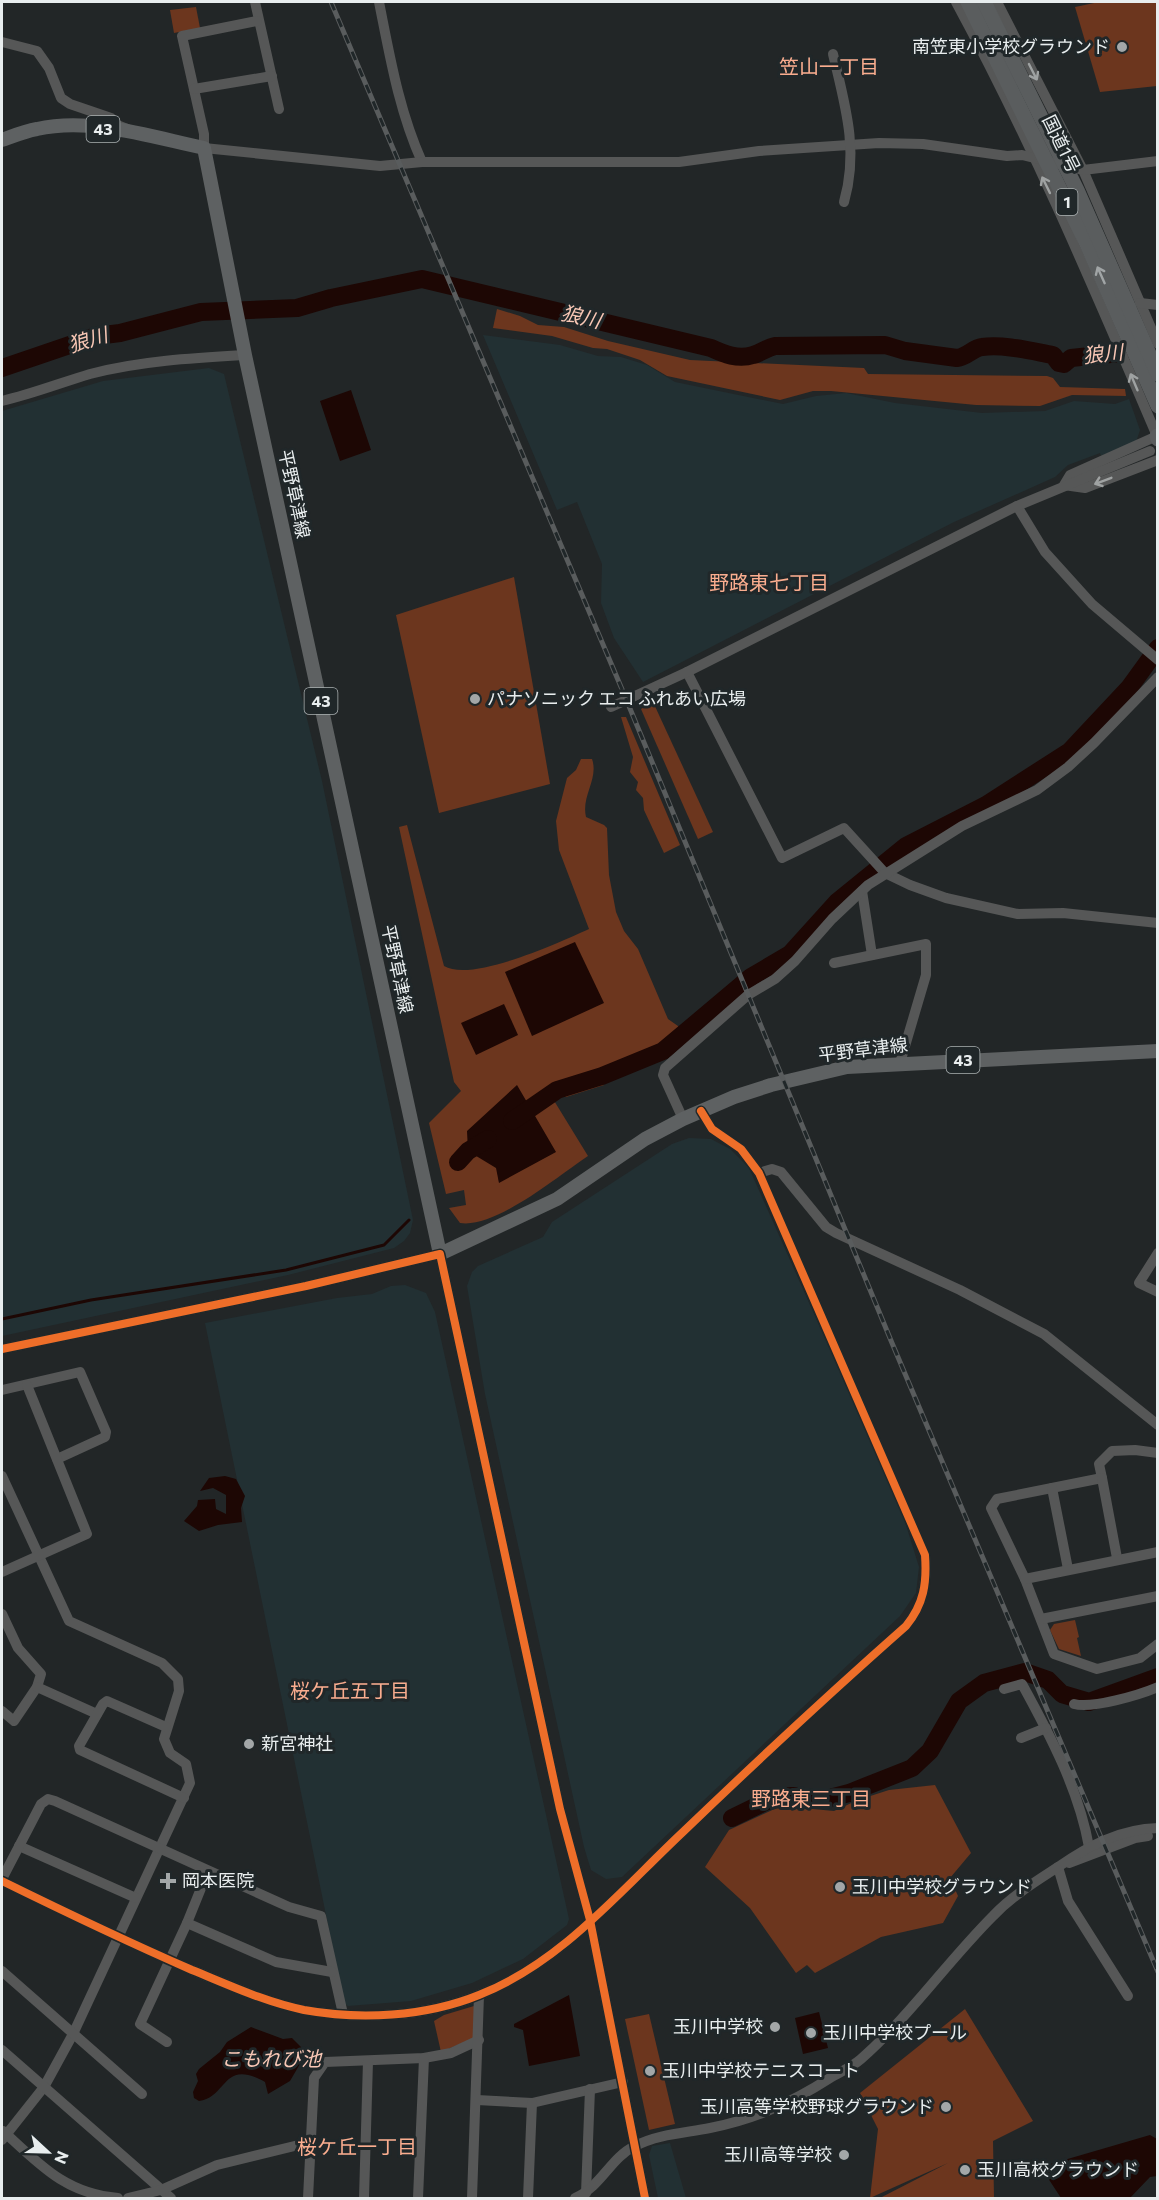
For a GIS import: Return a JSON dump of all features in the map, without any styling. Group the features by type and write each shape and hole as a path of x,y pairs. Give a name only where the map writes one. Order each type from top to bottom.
{"highway":[{"name":"国道1号","path":"968,2 1086,242 1158,405"},
{"name":"国道1号","path":"984,2 1077,190 1158,374"}],"main road":[{"name":"43","path":"2,140 38,128 57,126 131,132 204,148"},
{"name":"平野草津線","path":"204,148 245,355 440,1254 557,1198 645,1139 683,1119 744,1094 818,1073 900,1063 1158,1051"}],"street":[{"path":"255,2 257,21 279,109"},
{"path":"379,2 397,90 409,132 423,162"},
{"path":"956,2 983,51 1101,304 1155,442"},
{"path":"997,2 1083,170 1158,344"},
{"path":"257,21 182,36 204,134 204,148 380,166 423,162 679,162 759,151 853,145 923,144 1007,156 1032,157 1083,170 1158,161"},
{"path":"2,42 37,51 49,68 61,98 70,104 111,118 117,125 131,132"},
{"path":"833,54 853,145 850,184 844,202"},
{"path":"194,89 272,76"},
{"path":"1101,304 1132,285"},
{"path":"1140,303 1158,305"},
{"path":"2,401 33,394 89,374 135,365 245,355"},
{"path":"1064,485 1070,475 1155,442"},
{"path":"611,707 687,672 1017,506 1155,442"},
{"path":"1064,485 1085,488 1158,460"},
{"path":"1017,506 1045,552 1092,604 1154,657"},
{"path":"687,672 782,858 844,828 881,868 910,885 945,898 1018,914 1062,913 1158,923"},
{"path":"683,1119 663,1075 665,1068 748,995 775,979 795,961 881,868 1037,790 1068,767 1138,700 1158,676"},
{"path":"862,891 872,955"},
{"path":"834,963 926,944 926,975 900,1063"},
{"path":"343,2014 321,1916 289,1907 48,1799 42,1804 2,1880 120,1938 264,2000 304,2010 343,2014 366,2016 439,2007 479,1995 519,1974 556,1950 754,1764 906,1626 916,1614 925,1591 925,1555 759,1173 741,1149 711,1129 700,1111"},
{"path":"759,1173 772,1169 781,1172 826,1227 836,1233 960,1290 1044,1334 1158,1425"},
{"path":"1158,1253 1139,1283 1158,1292"},
{"path":"2,1349 306,1286 440,1254 560,1809 590,1920 645,2199"},
{"path":"2,1390 80,1372 106,1432 103,1439 57,1459"},
{"path":"2,1572 87,1534 27,1385"},
{"path":"1117,1558 1099,1464 1112,1451 1135,1450 1158,1453"},
{"path":"2,1476 69,1621 162,1663 178,1679 179,1691 166,1726 165,1747 170,1754 186,1764 190,1774 190,1783 136,1898 120,1938 73,2034 44,2087 3,2135 69,2187 118,2199"},
{"path":"1102,1478 997,1499 991,1508 1025,1579 1054,1654 1097,1668 1140,1659 1158,1644"},
{"path":"1052,1488 1068,1569"},
{"path":"1025,1579 1117,1558 1158,1552"},
{"path":"1041,1619 1158,1596"},
{"path":"2,1614 18,1648 41,1674 37,1688 14,1720 2,1711"},
{"path":"1004,1689 1022,1684 1046,1728 1084,1819 1089,1846"},
{"path":"1074,1704 1085,1707 1123,1696 1134,1697 1158,1687"},
{"path":"37,1688 97,1714"},
{"path":"166,1726 107,1701 97,1714 80,1750 183,1798"},
{"path":"1021,1738 1046,1728"},
{"path":"575,2199 586,2193 605,2176 619,2156 633,2146 651,2139 712,2128 772,2111 859,2061 903,2018 993,1916 1013,1898 1089,1846 1130,1832 1158,1828"},
{"path":"1058,1867 1135,1838 1158,1834"},
{"path":"19,1845 136,1898"},
{"path":"1058,1867 1068,1901 1128,1996"},
{"path":"167,2042 140,2024 187,1923 208,1871"},
{"path":"187,1923 276,1962 332,1972"},
{"path":"2,1971 142,2094"},
{"path":"472,2199 479,1995"},
{"path":"308,2199 314,2078 325,2062 337,2059 368,2061 424,2058 451,2053 479,2040"},
{"path":"2,2050 171,2199"},
{"path":"418,2199 424,2058"},
{"path":"364,2199 368,2061"},
{"path":"477,2100 532,2103 623,2082"},
{"path":"586,2193 590,2089"},
{"path":"528,2199 532,2103"},
{"path":"128,2199 161,2190 217,2165 311,2142"}],"shaded area":[{"name":"南笠東小学校グラウンド","path":"1099,2 1157,2 1157,86 1100,92 1075,7"},
{"path":"196,7 200,28 174,33 170,10"},
{"path":"497,309 520,316 538,325 564,327 608,341 690,360 864,368 868,374 1047,376 1053,378 1060,387 1125,389 1126,396 1072,395 1040,406 976,405 831,391 813,391 780,400 667,376 640,360 607,349 593,348 552,336 493,328"},
{"path":"483,335 560,345 598,356 621,357 647,365 675,382 783,404 816,396 846,393 895,403 982,413 1045,411 1074,401 1115,404 1129,399 1140,430 1136,442 1101,456 1100,453 1068,465 1055,477 954,522 643,682 614,638 601,603 602,564 577,502 557,510"},
{"path":"209,368 224,374 322,781 413,1220 410,1233 394,1248 288,1275 2,1336 2,411 103,381"},
{"name":"パナソニック エコ ふれあい広場","path":"514,577 550,784 439,813 396,615"},
{"path":"653,702 713,832 698,839 641,709"},
{"path":"621,717 626,717 680,845 664,853 644,810 643,798 636,790 638,782 630,772 633,757"},
{"path":"581,759 592,759 594,766 586,802 586,817 607,828 609,875 616,912 624,931 638,949 668,1019 678,1026 679,1033 666,1044 599,1074 604,1085 566,1097 561,1092 553,1099 588,1156 544,1188 508,1210 474,1223 460,1223 449,1208 466,1205 464,1190 446,1194 429,1123 461,1091 454,1082 399,827 407,825 444,966 457,970 474,969 516,959 589,929 559,850 556,821 567,778 576,770","holes":["555,1152 499,1182 497,1168"]},
{"path":"689,1138 711,1139 730,1149 749,1168 901,1509 919,1567 916,1593 900,1616 622,1877 606,1879 591,1870 584,1847 485,1394 467,1286 472,1272 478,1266 543,1237 552,1222 672,1144"},
{"path":"405,1285 426,1293 435,1312 569,1919 567,1925 523,1959 472,1983 411,2001 348,2006 344,2003 205,1323 337,1298 372,1294 391,1286"},
{"path":"1075,1620 1081,1656 1059,1649 1050,1630 1054,1624"},
{"name":"玉川中学校グラウンド","path":"935,1785 971,1853 950,1878 958,1896 943,1923 881,1937 815,1973 807,1965 796,1973 750,1908 705,1867 729,1830 781,1806 834,1811 889,1790"},
{"path":"474,2006 474,2038 441,2052 434,2021 444,2015"},
{"name":"玉川高等学校野球グラウンド","path":"965,2009 1033,2121 993,2141 994,2198 880,2198 948,2163 870,2198 878,2129 860,2093"},
{"name":"玉川中学校テニスコート","path":"649,2014 675,2124 649,2130 625,2019"},
{"path":"670,2143 686,2198 658,2198 649,2155 652,2146"}],"water":[{"path":"351,390 371,450 340,461 320,401"},
{"path":"575,942 604,1003 532,1036 505,972"},
{"path":"504,1004 518,1035 476,1055 461,1023"},
{"path":"517,1085 556,1152 499,1183 496,1168 468,1151 467,1131"},
{"path":"225,1476 236,1479 245,1496 241,1508 242,1522 218,1525 199,1531 184,1521 197,1506 198,1500 215,1499 216,1509 226,1514 226,1495 213,1488 200,1491 209,1478"},
{"path":"569,1995 580,2056 529,2066 523,2030 514,2027 514,2024"},
{"name":"玉川中学校プール","path":"819,2012 828,2048 803,2054 795,2018"},
{"name":"こもれび池","path":"251,2027 283,2039 292,2038 302,2048 304,2057 290,2081 268,2094 265,2082 241,2074 233,2076 208,2098 199,2101 194,2098 193,2092 198,2081 196,2074 199,2069 220,2052 227,2042"},
{"path":"1150,2135 1157,2139 1157,2176 1150,2177 1130,2198 1061,2198 1044,2172 1047,2165"}],"waterway":[{"name":"狼川","path":"2,368 96,336 120,333 201,312 297,308 331,298 422,279 711,348 737,357 753,355 775,346 885,345 905,351 957,358 979,348 999,346 1053,355 1059,363 1064,364 1071,358 1140,351"},
{"path":"512,1121 557,1090 602,1076 663,1051 751,977 790,954 837,902 906,846 986,805 1070,751 1129,688 1158,648"},
{"path":"458,1162 468,1151 488,1139"},
{"path":"2,1319 91,1300 286,1270 384,1245 409,1220"},
{"path":"732,1818 773,1798 792,1796 822,1800 849,1793 912,1768 930,1751 959,1701 984,1683 1025,1672 1048,1680 1062,1694 1089,1702 1158,1677"}],"railway":[{"path":"331,2 624,694 892,1343 1158,1972"}],"cycle path":[{"path":"2,1881 192,1970 247,1993 290,2007 347,2015 392,2014 437,2008 479,1995 509,1981 563,1945 589,1923 794,1727 906,1626 917,1610 923,1593 925,1555 759,1173 741,1149 712,1129 701,1111"},
{"path":"2,1349 306,1286 440,1254 560,1809 590,1920 645,2198"}],"place":[{"name":"南笠東小学校グラウンド","path":"1122,47"},
{"name":"パナソニック エコ ふれあい広場","path":"475,699"},
{"name":"新宮神社","path":"249,1744"},
{"name":"岡本医院","path":"168,1881"},
{"name":"玉川中学校グラウンド","path":"840,1887"},
{"name":"玉川中学校","path":"775,2027"},
{"name":"玉川中学校プール","path":"811,2033"},
{"name":"玉川中学校テニスコート","path":"650,2071"},
{"name":"玉川高等学校野球グラウンド","path":"946,2107"},
{"name":"玉川高等学校","path":"844,2155"},
{"name":"玉川高校グラウンド","path":"965,2170"}],"district":[{"name":"笠山一丁目","path":"829,67"},
{"name":"野路東七丁目","path":"769,583"},
{"name":"桜ケ丘五丁目","path":"350,1691"},
{"name":"野路東三丁目","path":"811,1799"},
{"name":"桜ケ丘一丁目","path":"357,2147"}]}
